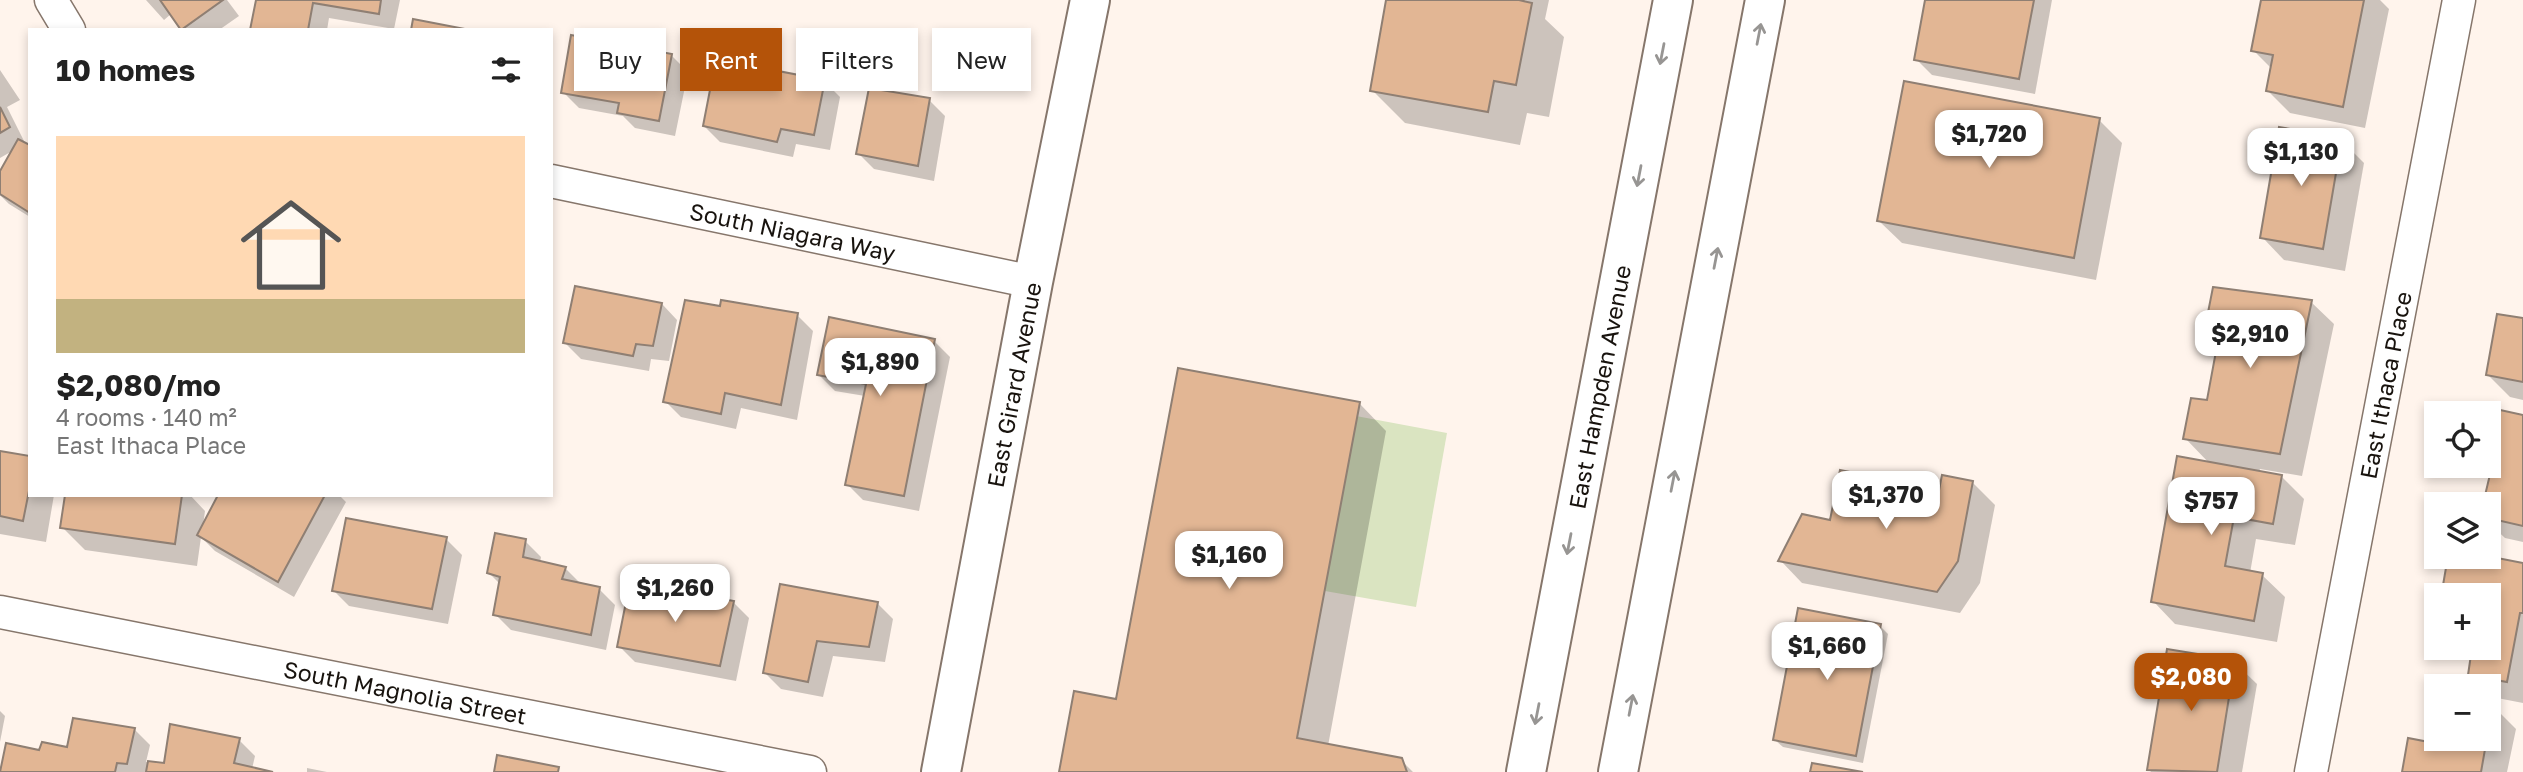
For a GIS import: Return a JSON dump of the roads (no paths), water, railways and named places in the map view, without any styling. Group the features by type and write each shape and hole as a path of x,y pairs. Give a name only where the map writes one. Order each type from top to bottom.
{"main road":[{"name":"East Girard Avenue","path":"941,772 1033,282 1090,0"},
{"name":"East Hampden Avenue","path":"1526,772 1673,0"},
{"path":"1618,772 1765,0"}],"street":[{"path":"51,0 68,28"},
{"name":"East Ithaca Place","path":"2311,772 2459,0"},
{"name":"South Niagara Way","path":"553,181 1033,282"},
{"name":"South Magnolia Street","path":"0,612 810,772"}]}
